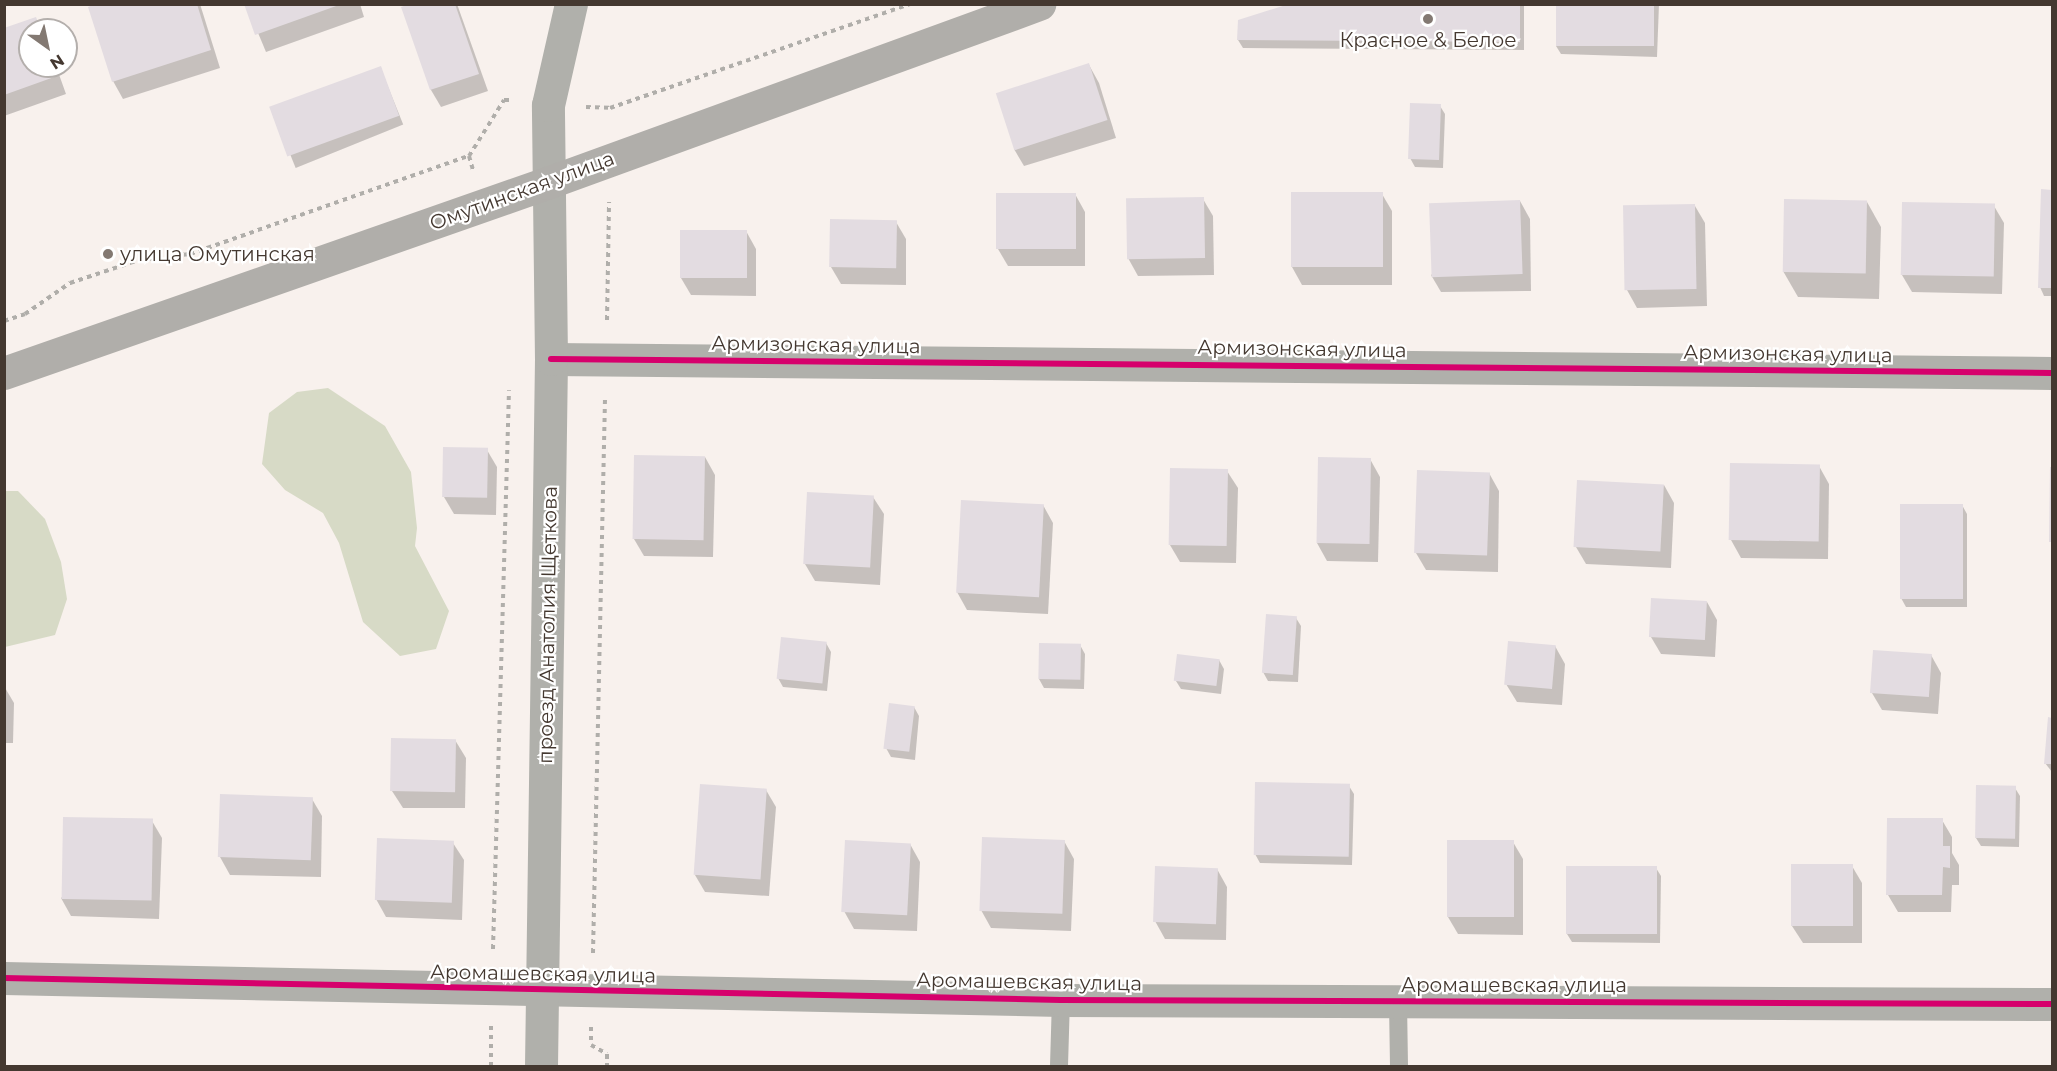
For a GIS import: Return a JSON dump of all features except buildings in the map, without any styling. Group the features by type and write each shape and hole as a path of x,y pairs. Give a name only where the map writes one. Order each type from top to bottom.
{"street":[{"name":"проезд Анатолия Щеткова","path":"541,1066 545,990 551,359 547,183 548,105 571,4"},
{"name":"Омутинская улица","path":"4,373 547,183 1039,4"},
{"name":"Армизонская улица","path":"551,359 2052,373"},
{"name":"Аромашевская улица","path":"4,978 1060,1000 2052,1004"}],"lane":[{"path":"1059,1066 1060,1000"},
{"path":"1398,1002 1399,1066"}],"path":[{"path":"4,321 25,314 70,283 138,260 190,254 469,156 504,100 610,108 910,4"},
{"path":"607,1066 607,1054 591,1045 610,108"},
{"path":"491,1066 509,385"}],"green space":[{"path":"328,388 385,426 411,472 417,528 415,546 449,611 436,649 400,656 363,622 339,543 323,513 285,490 262,464 269,413 297,392"},
{"path":"5,491 18,491 45,519 61,562 67,599 55,635 5,647"}],"cycle path":[{"path":"551,359 2052,373"},
{"path":"4,978 1061,1000 2052,1004"}],"place":[{"name":"Красное & Белое","path":"1428,19"},
{"name":"улица Омутинская","path":"108,254"}]}
